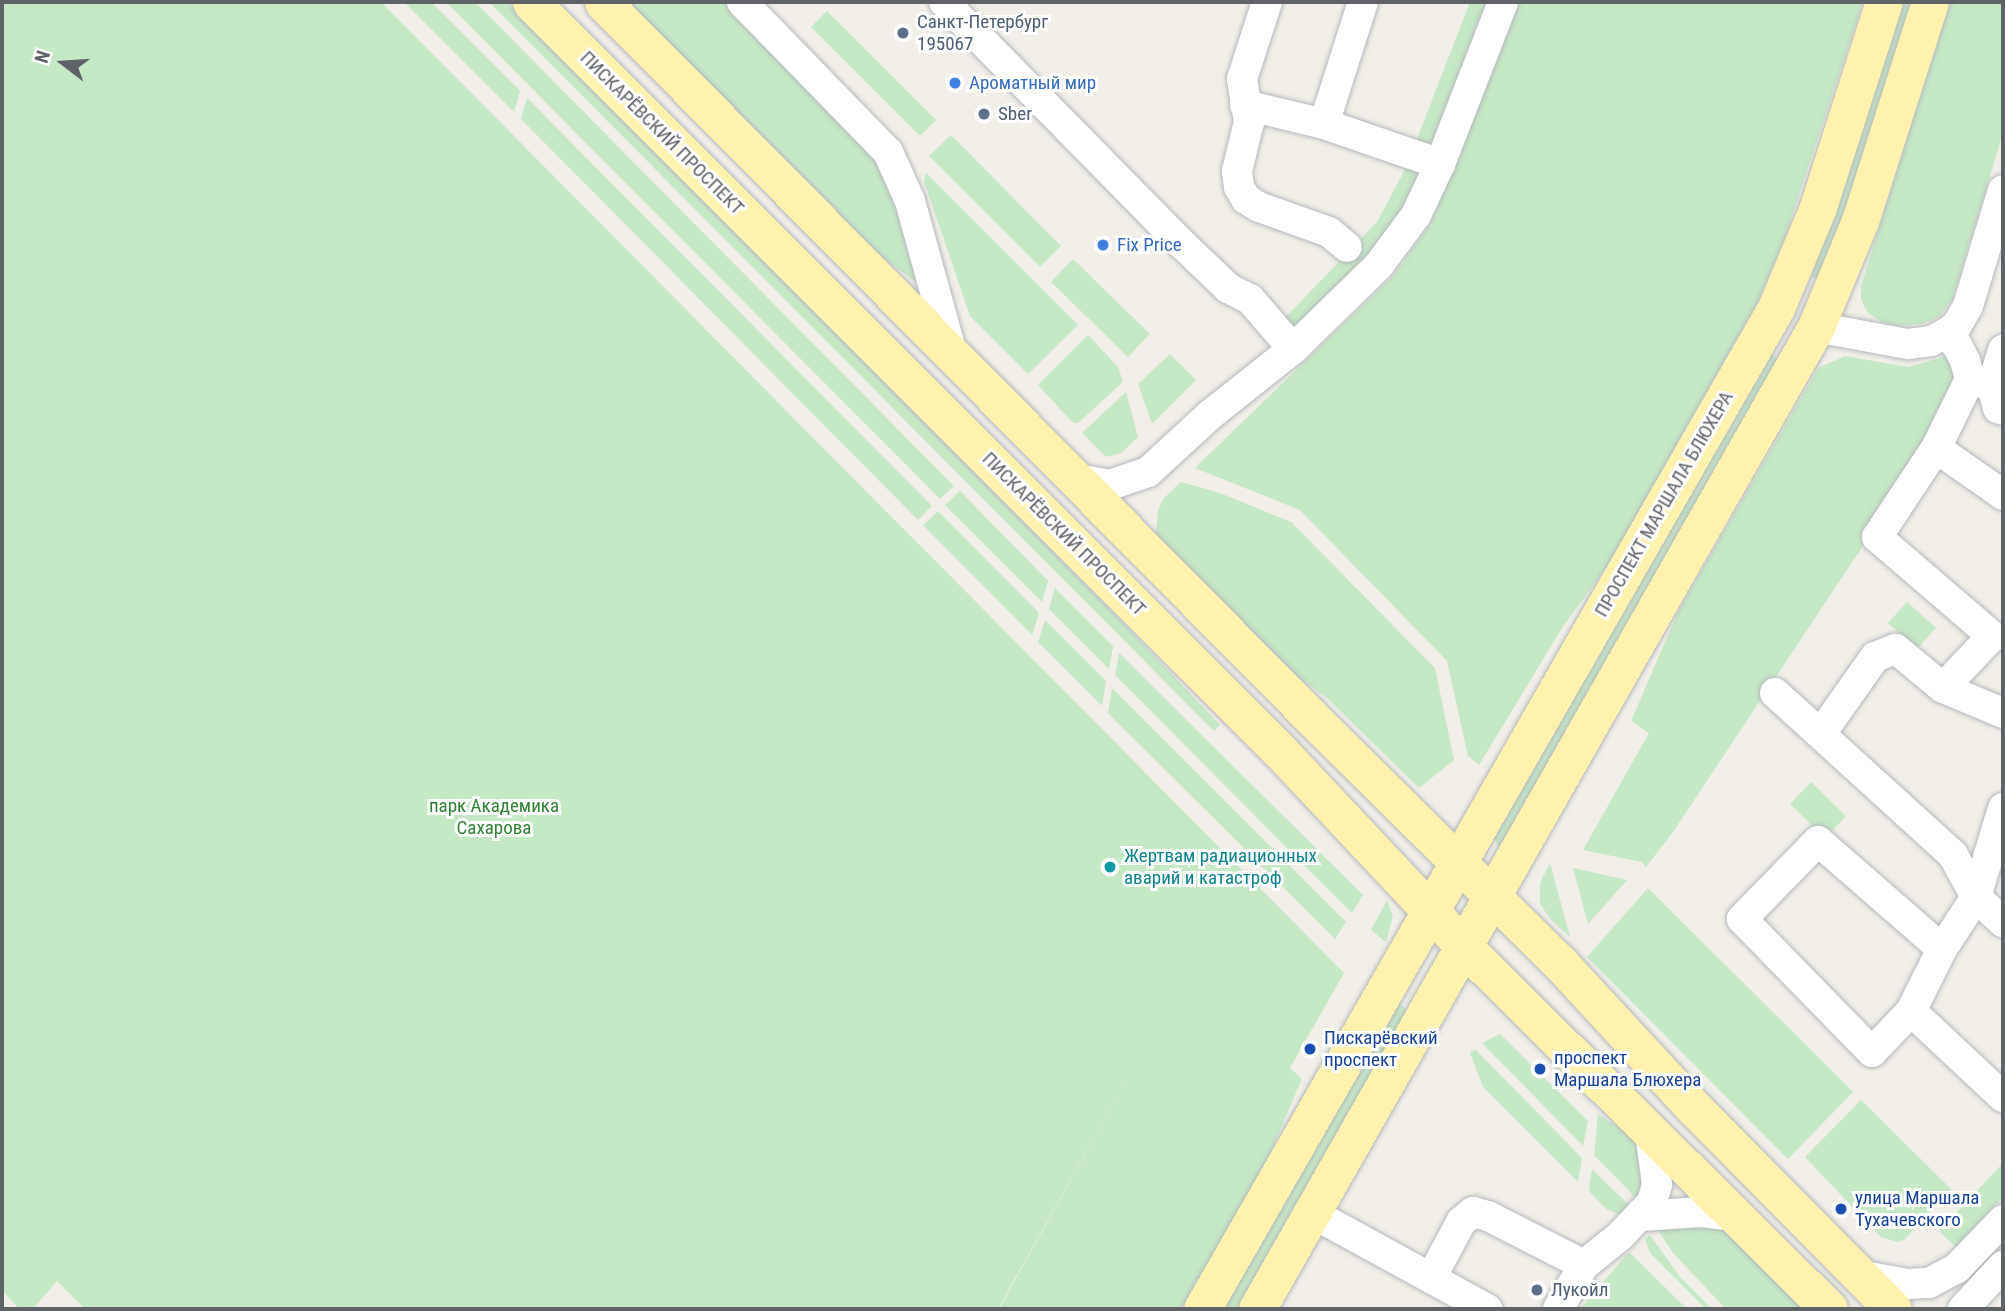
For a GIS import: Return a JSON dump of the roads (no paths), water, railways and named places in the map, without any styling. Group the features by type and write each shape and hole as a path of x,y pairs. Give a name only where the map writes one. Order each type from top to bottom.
{"main road":[{"name":"ПИСКАРЁВСКИЙ ПРОСПЕКТ","path":"531,2 1280,751 1464,947 1829,1309"},
{"path":"603,2 1458,864 1559,962 1693,1107 1893,1309"},
{"name":"ПРОСПЕКТ МАРШАЛА БЛЮХЕРА","path":"1202,1309 1776,307 1818,207 1884,2"},
{"path":"1257,1309 1816,327 1860,221 1930,2"},
{"path":"1776,307 1816,327"}],"street":[{"path":"742,2 888,152 910,201 952,353"},
{"path":"944,2 1213,274 1228,288 1250,299 1293,349"},
{"path":"1267,2 1242,79 1249,122 1237,171 1239,187 1246,199 1275,215 1329,232 1347,247"},
{"path":"1324,124 1363,2"},
{"path":"1077,479 1111,485 1148,472 1210,415 1293,349 1379,265 1416,215 1440,164 1503,2"},
{"path":"1245,104 1324,124 1440,164"},
{"path":"1816,327 1908,344 1931,341 1945,334 1956,325 1968,306 2003,190"},
{"path":"1945,334 1957,345 1965,361 1988,392"},
{"path":"1943,688 1998,631 1877,537 1936,448 1988,392 2003,350"},
{"path":"1936,448 2003,495"},
{"path":"1822,732 1875,657 1896,649 1943,688 2003,713"},
{"path":"1775,693 1822,732 1987,888 2003,922"},
{"path":"1942,949 1818,841 1742,919 1871,1052 1911,1011 1942,949 1987,888 2003,808"},
{"path":"1911,1011 2003,1097"},
{"path":"1558,1309 1584,1265 1642,1216 1652,1202 1657,1185 1650,1132"},
{"path":"1431,1278 1461,1222 1473,1212 1488,1216 1584,1265"},
{"path":"1642,1216 1701,1212 1735,1216"},
{"path":"1312,1213 1487,1309"},
{"path":"1859,1275 1907,1284 1936,1281 1957,1268 2003,1220"},
{"path":"1963,1309 2003,1266"}],"place":[{"name":"Санкт-Петербург 195067","path":"903,33"},
{"name":"Ароматный мир","path":"955,83"},
{"name":"Sber","path":"984,114"},
{"name":"Fix Price","path":"1103,245"},
{"name":"Жертвам радиационных аварий и катастроф","path":"1110,867"},
{"name":"Пискарёвский проспект","path":"1310,1049"},
{"name":"проспект Маршала Блюхера","path":"1540,1069"},
{"name":"улица Маршала Тухачевского","path":"1841,1209"},
{"name":"Лукойл","path":"1537,1290"}],"park label":[{"name":"парк Академика Сахарова","path":"494,817"}]}
